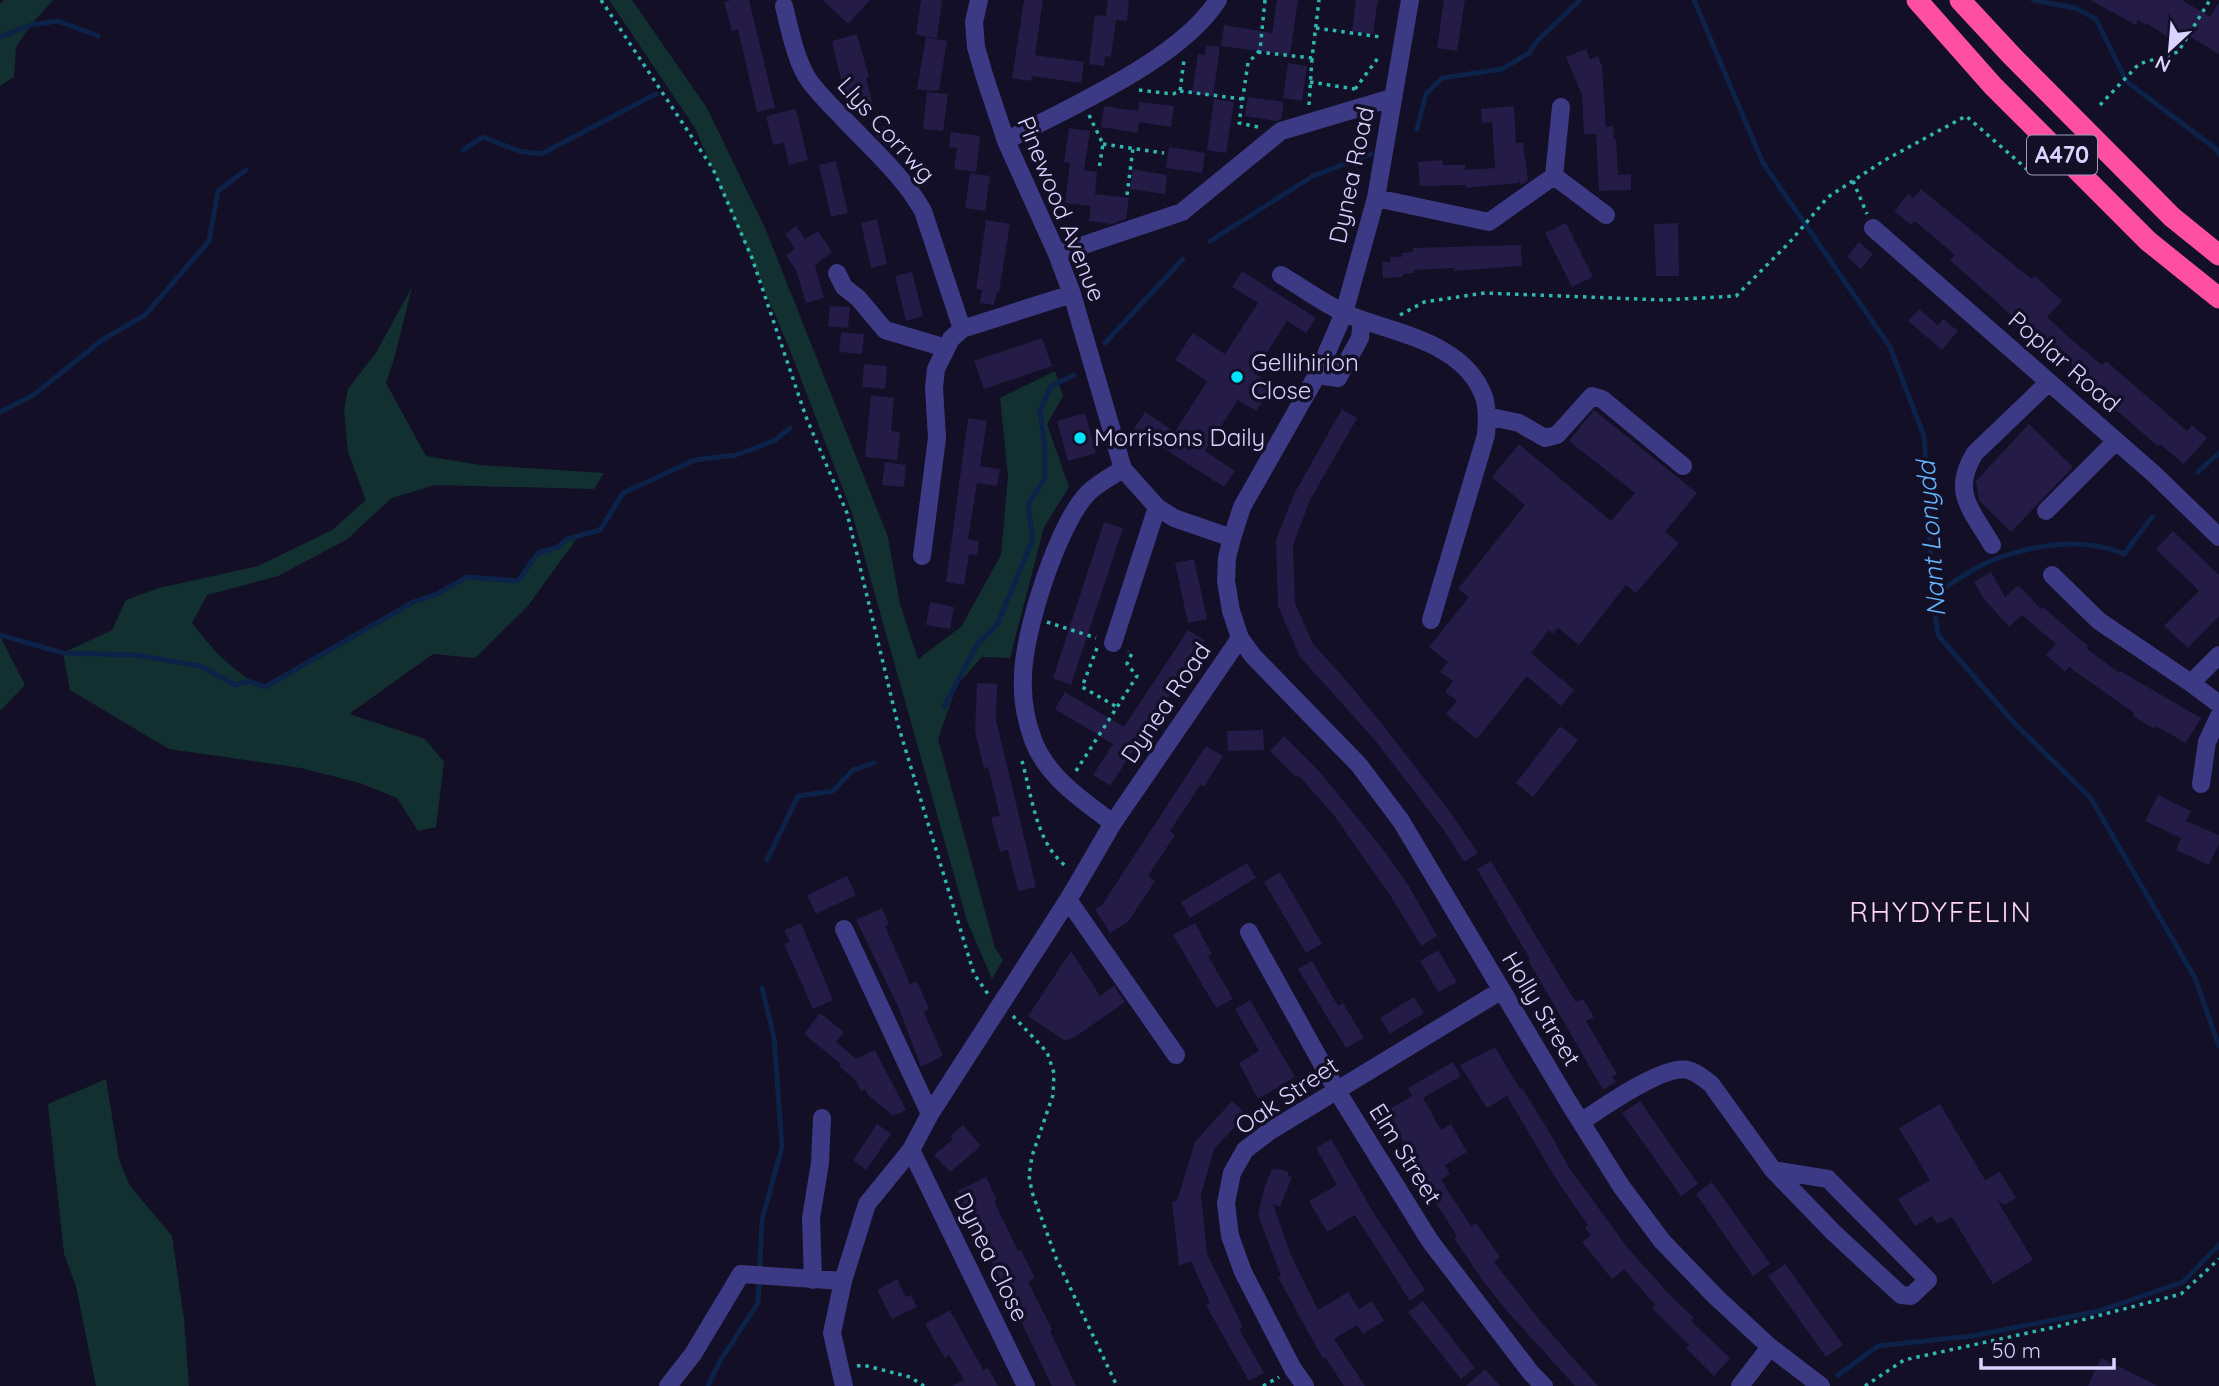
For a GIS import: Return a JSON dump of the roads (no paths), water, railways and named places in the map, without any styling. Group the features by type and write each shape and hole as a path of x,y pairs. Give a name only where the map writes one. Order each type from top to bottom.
{"highway":[{"name":"A470","path":"1917,0 1993,86 2138,231 2219,298"},
{"name":"A470","path":"1961,0 2172,217 2219,255"}],"street":[{"name":"Pinewood Avenue","path":"979,0 974,22 976,47 1006,141 1072,294 1123,469 1157,507 1174,518 1232,538"},
{"path":"1006,141 1119,81 1179,42 1208,15 1218,0"},
{"name":"Dynea Road","path":"845,1386 832,1333 842,1282 867,1204 911,1150 930,1114 1068,900 1113,823 1240,638 1231,611 1226,581 1232,538 1242,507 1317,375 1344,313 1376,198 1410,0"},
{"name":"Llys Corrwg","path":"783,6 807,78 898,176 923,211 962,329"},
{"path":"1057,254 1182,212 1281,131 1392,98"},
{"path":"1376,198 1489,222 1554,176 1561,107"},
{"path":"1554,176 1606,215"},
{"name":"Poplar Road","path":"1873,228 2116,441 2219,537"},
{"path":"836,273 844,286 885,330 946,348"},
{"path":"1282,275 1344,313 1432,344 1461,362 1485,398 1487,416 1484,444 1431,620"},
{"path":"922,555 936,438 933,388 936,369 951,339 962,329 1072,294"},
{"path":"1317,375 1338,378 1360,338 1362,320"},
{"path":"1992,545 1965,498 1962,485 1968,464 1975,453 2049,382"},
{"path":"1487,416 1519,423 1545,438 1557,435 1592,396 1602,399 1683,466"},
{"path":"2046,511 2116,441"},
{"path":"1113,823 1076,796 1051,769 1034,741 1026,710 1023,677 1033,617 1074,511 1088,493 1123,469"},
{"path":"1113,643 1157,507"},
{"path":"2052,575 2099,621 2191,682 2219,704"},
{"name":"Holly Street","path":"1240,638 1276,682 1359,765 1401,821 1581,1122 1621,1186 1662,1241 1716,1297 1770,1347 1821,1386"},
{"path":"2191,682 2219,655"},
{"path":"2201,784 2207,742 2219,716"},
{"path":"1068,900 1176,1055"},
{"path":"844,929 930,1114"},
{"name":"Elm Street","path":"1249,932 1337,1091 1430,1241 1531,1373 1544,1386"},
{"name":"Oak Street","path":"1305,1386 1293,1369 1243,1272 1230,1236 1226,1203 1232,1172 1245,1150 1270,1131 1502,990"},
{"path":"1581,1122 1668,1070 1687,1069 1712,1084 1773,1170 1901,1295 1911,1296 1928,1280 1828,1179 1773,1170"},
{"path":"813,1280 811,1218 820,1163 822,1118"},
{"name":"Dynea Close","path":"911,1150 1026,1386"},
{"path":"668,1386 693,1354 741,1274 842,1282"},
{"path":"1740,1386 1770,1347"}],"waterway":[{"path":"1417,129 1426,94 1442,78 1502,69 1529,53 1537,41 1580,0"},
{"name":"Nant Lonydd","path":"1694,0 1763,163 1890,347 1924,436 1931,585 1938,635 2015,724 2090,797 2195,978 2219,1046"},
{"path":"2033,0 2075,8 2096,19 2127,82 2216,149 2219,155"},
{"path":"0,37 31,25 58,21 98,36"},
{"path":"463,150 483,137 519,151 541,154 656,94"},
{"path":"1210,241 1313,176 1371,154"},
{"path":"0,412 35,394 102,340 145,315 209,241 218,191 246,170"},
{"path":"1105,343 1183,259"},
{"path":"944,707 978,643 997,625 1033,539 1028,504 1045,478 1045,448 1040,411 1051,386 1074,375"},
{"path":"0,635 63,653 136,655 200,666 236,685 249,681 265,687 413,602 437,594 467,577 518,581 538,553 558,547 567,539 600,530 623,493 695,460 736,455 774,441 790,428"},
{"path":"2198,472 2219,453"},
{"path":"1932,596 1981,565 2029,549 2077,544 2093,545 2124,554 2152,517"},
{"path":"767,860 798,796 833,791 853,770 874,763"},
{"path":"708,1386 720,1361 758,1303 762,1220 782,1147 774,1037 762,988"},
{"name":"Nant Lonydd","path":"1838,1375 1878,1346 1972,1336 2099,1311 2183,1282 2219,1245"}],"place":[{"name":"Gellihirion Close","path":"1237,377"},
{"name":"Morrisons Daily","path":"1080,438"}],"district":[{"name":"RHYDYFELIN","path":"1941,912"}]}
